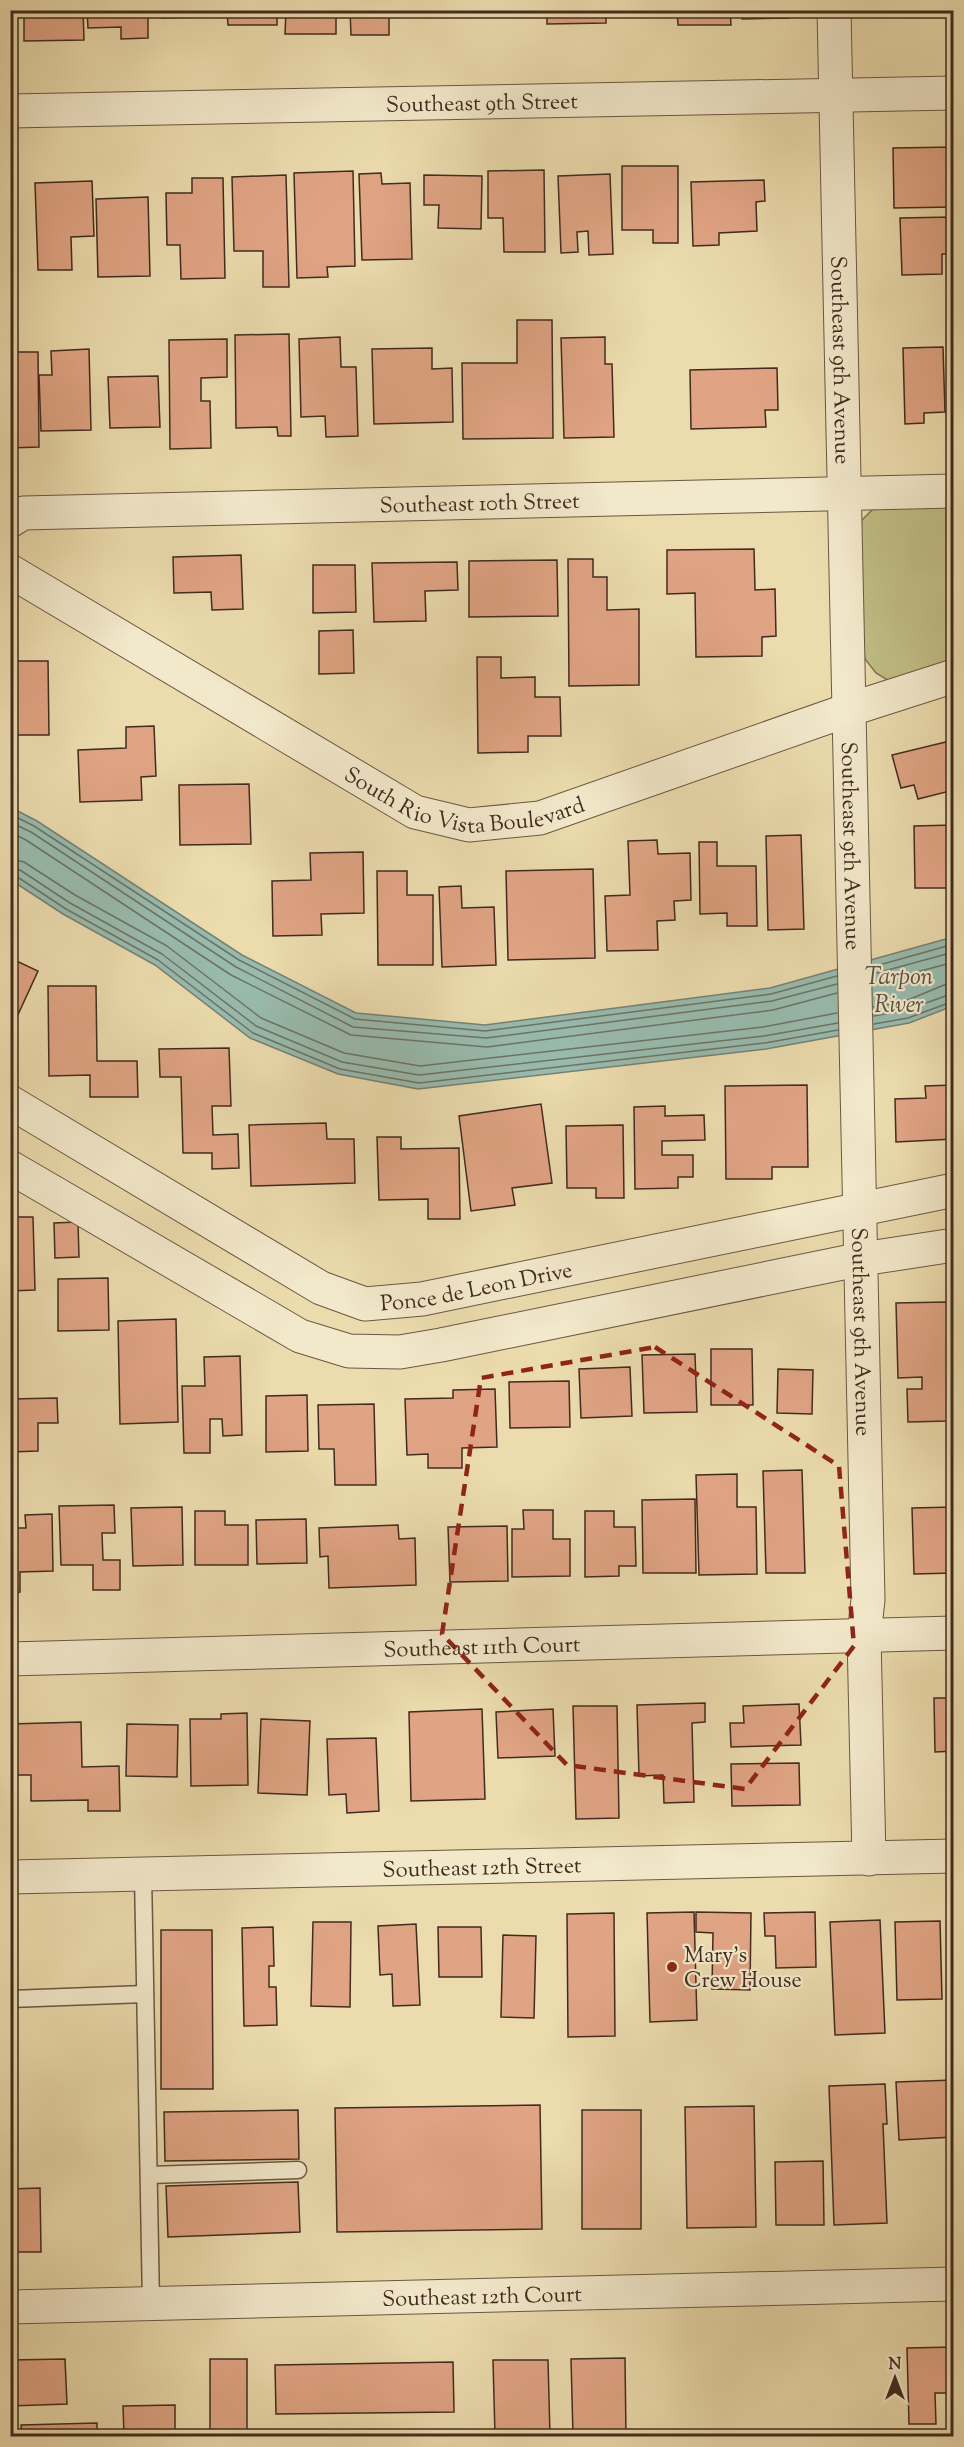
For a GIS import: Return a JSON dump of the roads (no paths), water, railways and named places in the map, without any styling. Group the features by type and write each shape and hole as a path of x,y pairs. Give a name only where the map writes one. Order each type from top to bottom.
{"street":[{"name":"Southeast 9th Avenue","path":"834,10 862,1259 868,1600 864,1635 869,1859"},
{"name":"Southeast 9th Street","path":"10,111 954,93"},
{"name":"Southeast 10th Street","path":"10,521 23,513 954,490"},
{"name":"South Rio Vista Boulevard","path":"10,571 415,812 469,825 540,818 848,710 954,676"},
{"name":"Ponce de Leon Drive","path":"10,1102 321,1288 365,1304 422,1299 954,1190"},
{"path":"10,1167 300,1336 349,1351 400,1352 441,1345 862,1259 954,1245"},
{"path":"755,1231 764,1241 768,1254 768,1268 762,1280"},
{"name":"Southeast 11th Court","path":"10,1659 954,1633"},
{"name":"Southeast 12th Street","path":"10,1877 954,1856"},
{"name":"Southeast 12th Court","path":"10,2307 954,2284"}],"lane":[{"path":"143,1874 151,2304"},
{"path":"10,1999 145,1994"},
{"path":"148,2175 298,2170"}],"water":[{"name":"Tarpon River","path":"10,807 37,821 242,955 356,1013 485,1025 770,988 953,937 953,1006 909,1023 766,1049 418,1089 338,1074 250,1038 155,965 63,914 11,880"}],"place":[{"name":"Mary's Crew House","path":"672,1967"}]}
